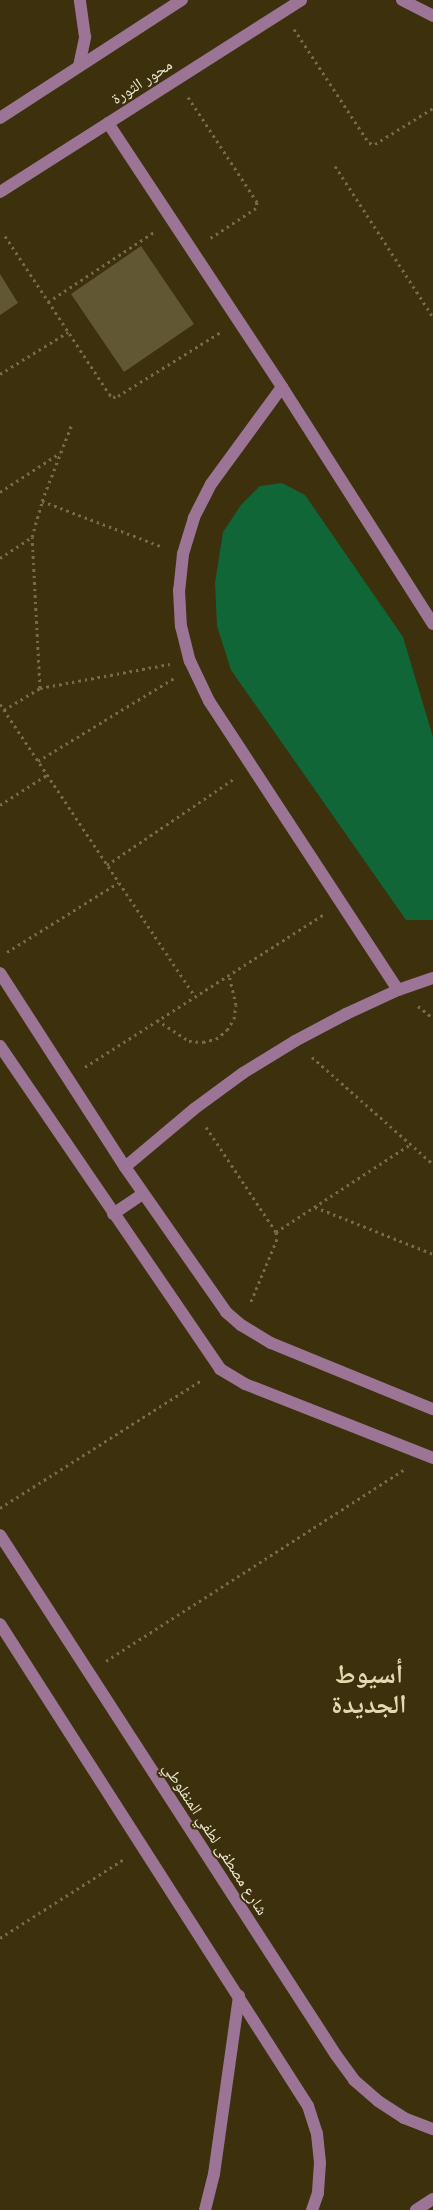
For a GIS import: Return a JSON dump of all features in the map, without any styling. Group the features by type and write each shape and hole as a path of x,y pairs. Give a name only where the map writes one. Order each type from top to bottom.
{"street":[{"path":"79,66 85,37 80,0"},
{"path":"0,118 182,0"},
{"name":"محور الثورة","path":"0,192 301,0"},
{"path":"402,0 433,16"},
{"path":"108,123 282,387 433,624"},
{"path":"282,387 211,484 194,518 183,554 180,599 181,626 191,664 208,701 398,990"},
{"path":"0,973 125,1167 226,1312 241,1325 271,1343 433,1408"},
{"path":"125,1167 194,1109 243,1073 295,1041 346,1014 398,990 433,978"},
{"path":"0,1046 4,1062 113,1214 220,1369 245,1384 430,1457"},
{"path":"113,1214 143,1194"},
{"name":"شارع مصطفى لطفي المنفلوطي","path":"0,1535 354,2080 378,2102 404,2118 433,2129"},
{"path":"0,1624 308,2106 317,2134 320,2163 318,2193 312,2210"},
{"path":"205,2210 214,2174 239,1996"},
{"path":"416,2210 433,2199"}],"path":[{"path":"283,12 369,143 375,144 433,108"},
{"path":"176,80 258,202 256,208 192,250"},
{"path":"335,166 433,317"},
{"path":"48,302 172,220"},
{"path":"5,236 109,394 113,397 118,396 239,322"},
{"path":"0,374 68,332"},
{"path":"40,688 32,537 42,501 72,424"},
{"path":"0,492 61,452"},
{"path":"42,501 183,554"},
{"path":"0,558 32,537"},
{"path":"4,710 40,688 191,664"},
{"path":"38,761 191,664"},
{"path":"0,704 194,996"},
{"path":"107,865 252,766"},
{"path":"0,805 47,776"},
{"path":"0,956 118,882"},
{"path":"67,1078 341,902"},
{"path":"157,1020 189,1040 203,1042 216,1039 227,1030 234,1019 236,1005 228,974"},
{"path":"295,1041 433,1164"},
{"path":"194,1109 276,1232 277,1239 241,1325"},
{"path":"276,1232 411,1144"},
{"path":"314,1207 433,1254"},
{"path":"0,1508 220,1369"},
{"path":"89,1672 430,1457"},
{"path":"0,1938 144,1847"}],"green space":[{"path":"282,483 305,495 403,637 433,737 433,920 406,920 231,670 217,626 215,583 223,532 241,505 260,486"}],"building":[{"path":"141,246 194,324 124,372 71,294"},
{"path":"0,274 18,303 0,315"}],"district":[{"name":"أسيوط الجديدة","path":"369,1690"}]}
